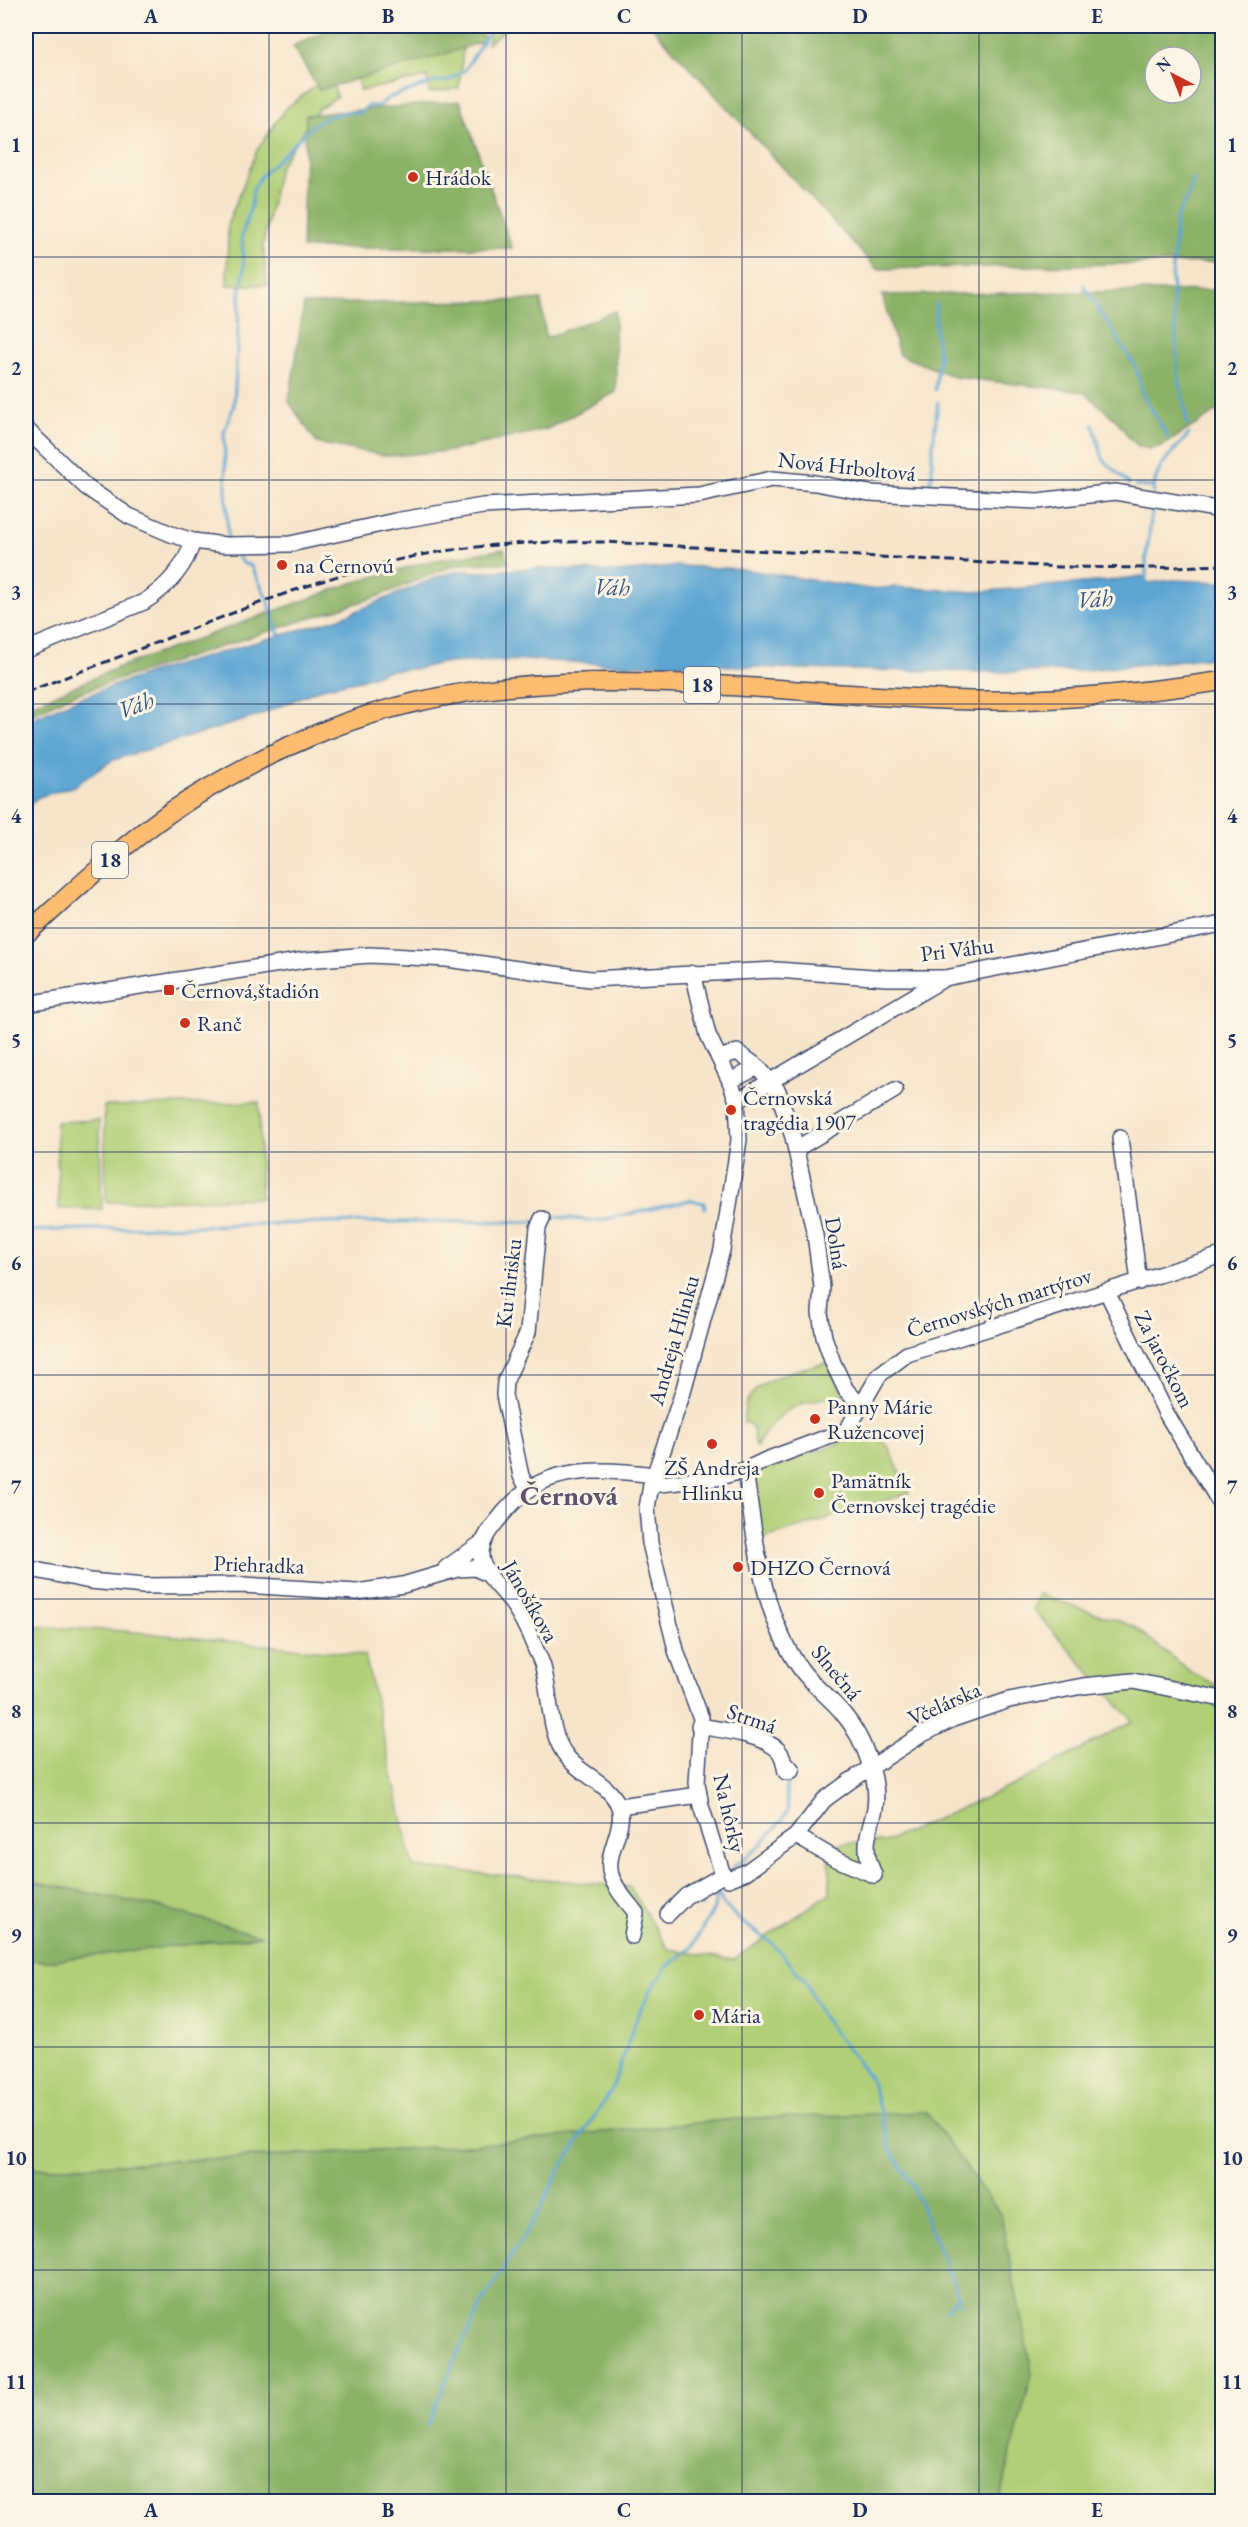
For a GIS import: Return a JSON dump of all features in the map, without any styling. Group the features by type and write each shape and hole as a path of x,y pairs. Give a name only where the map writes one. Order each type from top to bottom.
{"main road":[{"name":"18","path":"26,934 145,832 172,812 229,777 325,731 393,707 439,697 525,684 588,682 695,685 887,697 999,700 1126,695 1222,681"}],"street":[{"name":"Nová Hrboltová","path":"26,429 71,474 114,506 150,526 193,541 231,545 290,544 395,521 483,506 699,495 772,479 815,483 869,493 1045,501 1115,492 1222,510"},
{"path":"26,650 133,606 156,594 179,571 193,541"},
{"name":"Pri Váhu","path":"26,1004 305,960 370,955 447,959 590,979 776,970 887,978 945,978 1222,924"},
{"name":"Andreja Hlinku","path":"693,973 708,1035 737,1101 738,1153 722,1250 686,1381 652,1480 647,1508 650,1543 677,1654 700,1722"},
{"path":"737,1101 945,978"},
{"name":"Dolná","path":"719,1058 737,1052 758,1067 778,1091 796,1149 815,1235 822,1287 820,1313 824,1337 846,1390 861,1406"},
{"path":"730,1081 758,1067"},
{"path":"796,1149 895,1090"},
{"name":"Za jaročkom","path":"1120,1138 1139,1282"},
{"name":"Ku ihrisku","path":"529,1490 521,1476 504,1395 505,1382 528,1332 538,1228 542,1219"},
{"name":"Černovských martýrov","path":"652,1480 716,1478 745,1470 847,1430 879,1375 907,1354 1222,1255"},
{"name":"Za jaročkom","path":"1107,1292 1166,1413 1222,1506"},
{"name":"Slnečná","path":"745,1470 762,1575 773,1614 800,1668 841,1711 857,1733 871,1767 876,1790 867,1843 868,1857 874,1875 834,1858 796,1836"},
{"name":"Jánošíkova","path":"619,1806 605,1786 567,1758 557,1739 545,1674 536,1648 509,1599 488,1574 481,1557 483,1542 512,1503 529,1490 558,1477 585,1472 627,1471 652,1480"},
{"path":"431,1575 455,1562 483,1542"},
{"name":"Priehradka","path":"26,1568 90,1581 144,1586 243,1585 357,1592 403,1585 457,1569 475,1568 488,1574"},
{"name":"Včelárska","path":"668,1914 686,1896 725,1877 746,1872 796,1836 824,1800 921,1735 945,1723 1009,1700 1083,1686 1133,1681 1222,1699"},
{"name":"Strmá","path":"700,1722 769,1744 779,1751 785,1762"},
{"name":"Na hôrky","path":"700,1722 697,1783 725,1877"},
{"path":"632,1936 636,1913 615,1886 610,1873 611,1853 620,1821 619,1806 699,1795"}],"green space":[{"path":"335,26 480,26 484,41 319,90 293,46"},
{"path":"493,26 509,26 487,44"},
{"path":"651,26 1222,26 1222,262 877,269"},
{"path":"464,39 459,88 429,93 427,77 360,91 354,64"},
{"path":"330,75 337,97 319,108 279,167 263,245 267,285 227,285 228,223 257,150 285,109"},
{"path":"460,101 512,248 302,248 306,115"},
{"path":"1222,290 1222,408 1162,446 1150,449 1140,447 1130,439 1118,422 1084,392 955,377 899,355 882,295"},
{"path":"541,300 546,338 615,311 616,392 547,429 451,451 388,456 317,443 289,402 304,304"},
{"path":"504,549 508,563 463,564 447,568 376,597 70,696 26,716 26,707 117,668 352,583 430,561"},
{"path":"259,1102 261,1198 106,1202 104,1106"},
{"path":"99,1120 102,1209 59,1209 56,1122"},
{"path":"827,1363 844,1395 814,1400 792,1408 774,1422 756,1447 753,1430 749,1423 744,1423 745,1405 750,1396 775,1378 796,1370"},
{"path":"870,1437 888,1446 909,1493 762,1539 753,1471 856,1438"},
{"path":"1038,1594 1133,1626 1192,1673 1222,1688 1222,2501 999,2501 1032,2373 736,2119 472,2145 26,2169 26,1959 45,1961 260,1936 163,1908 26,1880 26,1626 126,1631 365,1655 413,1867 630,1887 668,1949 733,1960 830,1893 829,1844 885,1842 1016,1784 1133,1721 1033,1609"},
{"path":"26,1880 163,1908 262,1936 45,1961 26,1959"},
{"path":"926,2112 1001,2215 1032,2373 999,2501 26,2501 26,2169 472,2145 736,2119"}],"water":[{"name":"Váh","path":"679,566 741,569 870,589 895,587 975,592 1142,576 1149,583 1172,580 1222,582 1222,656 1078,671 1002,672 794,669 694,664 625,665 533,660 441,663 417,669 390,670 360,680 322,688 255,717 113,760 74,786 39,797 26,807 26,724 35,717 72,701 149,673 340,618 442,575 460,571 538,568 618,572"}],"waterway":[{"path":"228,540 224,432 234,405 240,294 244,271 242,235 251,206 253,189 261,176 313,125 328,117 346,112 359,113 368,106 379,106 388,98 434,82 448,81 465,70 488,33 489,26"},
{"path":"1188,425 1178,373 1172,279 1176,219 1194,179"},
{"path":"1083,285 1136,368 1143,395 1168,437"},
{"path":"935,390 939,359 935,327 936,303"},
{"path":"930,483 938,402"},
{"path":"1093,424 1103,459 1129,484"},
{"path":"1153,494 1154,484 1161,468 1189,434"},
{"path":"1136,486 1154,487"},
{"path":"1146,584 1146,558 1153,504"},
{"path":"234,550 242,563 251,566 268,600 280,639"},
{"path":"546,1216 597,1221 691,1200 704,1203 705,1208"},
{"path":"26,1231 215,1225 531,1222 534,1220"},
{"path":"732,1868 759,1847 783,1819 788,1810 787,1781"},
{"path":"427,2426 485,2297 536,2217 559,2171 612,2089 637,2017 650,1991 667,1967 691,1948 714,1909 717,1890"},
{"path":"717,1891 723,1904 742,1922 773,1944 805,1981 821,2015 870,2078 889,2147 912,2184 958,2295 946,2311"},
{"path":"701,1907 704,1901"},
{"path":"958,2296 961,2305"}],"railway":[{"path":"26,692 261,602 335,577 411,557 483,546 605,542 1060,567 1152,568 1222,565"}],"place":[{"name":"Hrádok","path":"413,177"},
{"name":"na Černovú","path":"282,565"},
{"name":"Černová,štadión","path":"169,990"},
{"name":"Ranč","path":"185,1023"},
{"name":"Černovská tragédia 1907","path":"731,1110"},
{"name":"Panny Márie Ružencovej","path":"815,1419"},
{"name":"ZŠ Andreja Hlinku","path":"712,1444"},
{"name":"Pamätník Černovskej tragédie","path":"819,1493"},
{"name":"DHZO Černová","path":"738,1567"},
{"name":"Mária","path":"699,2015"}],"district":[{"name":"Černová","path":"569,1495"}]}
